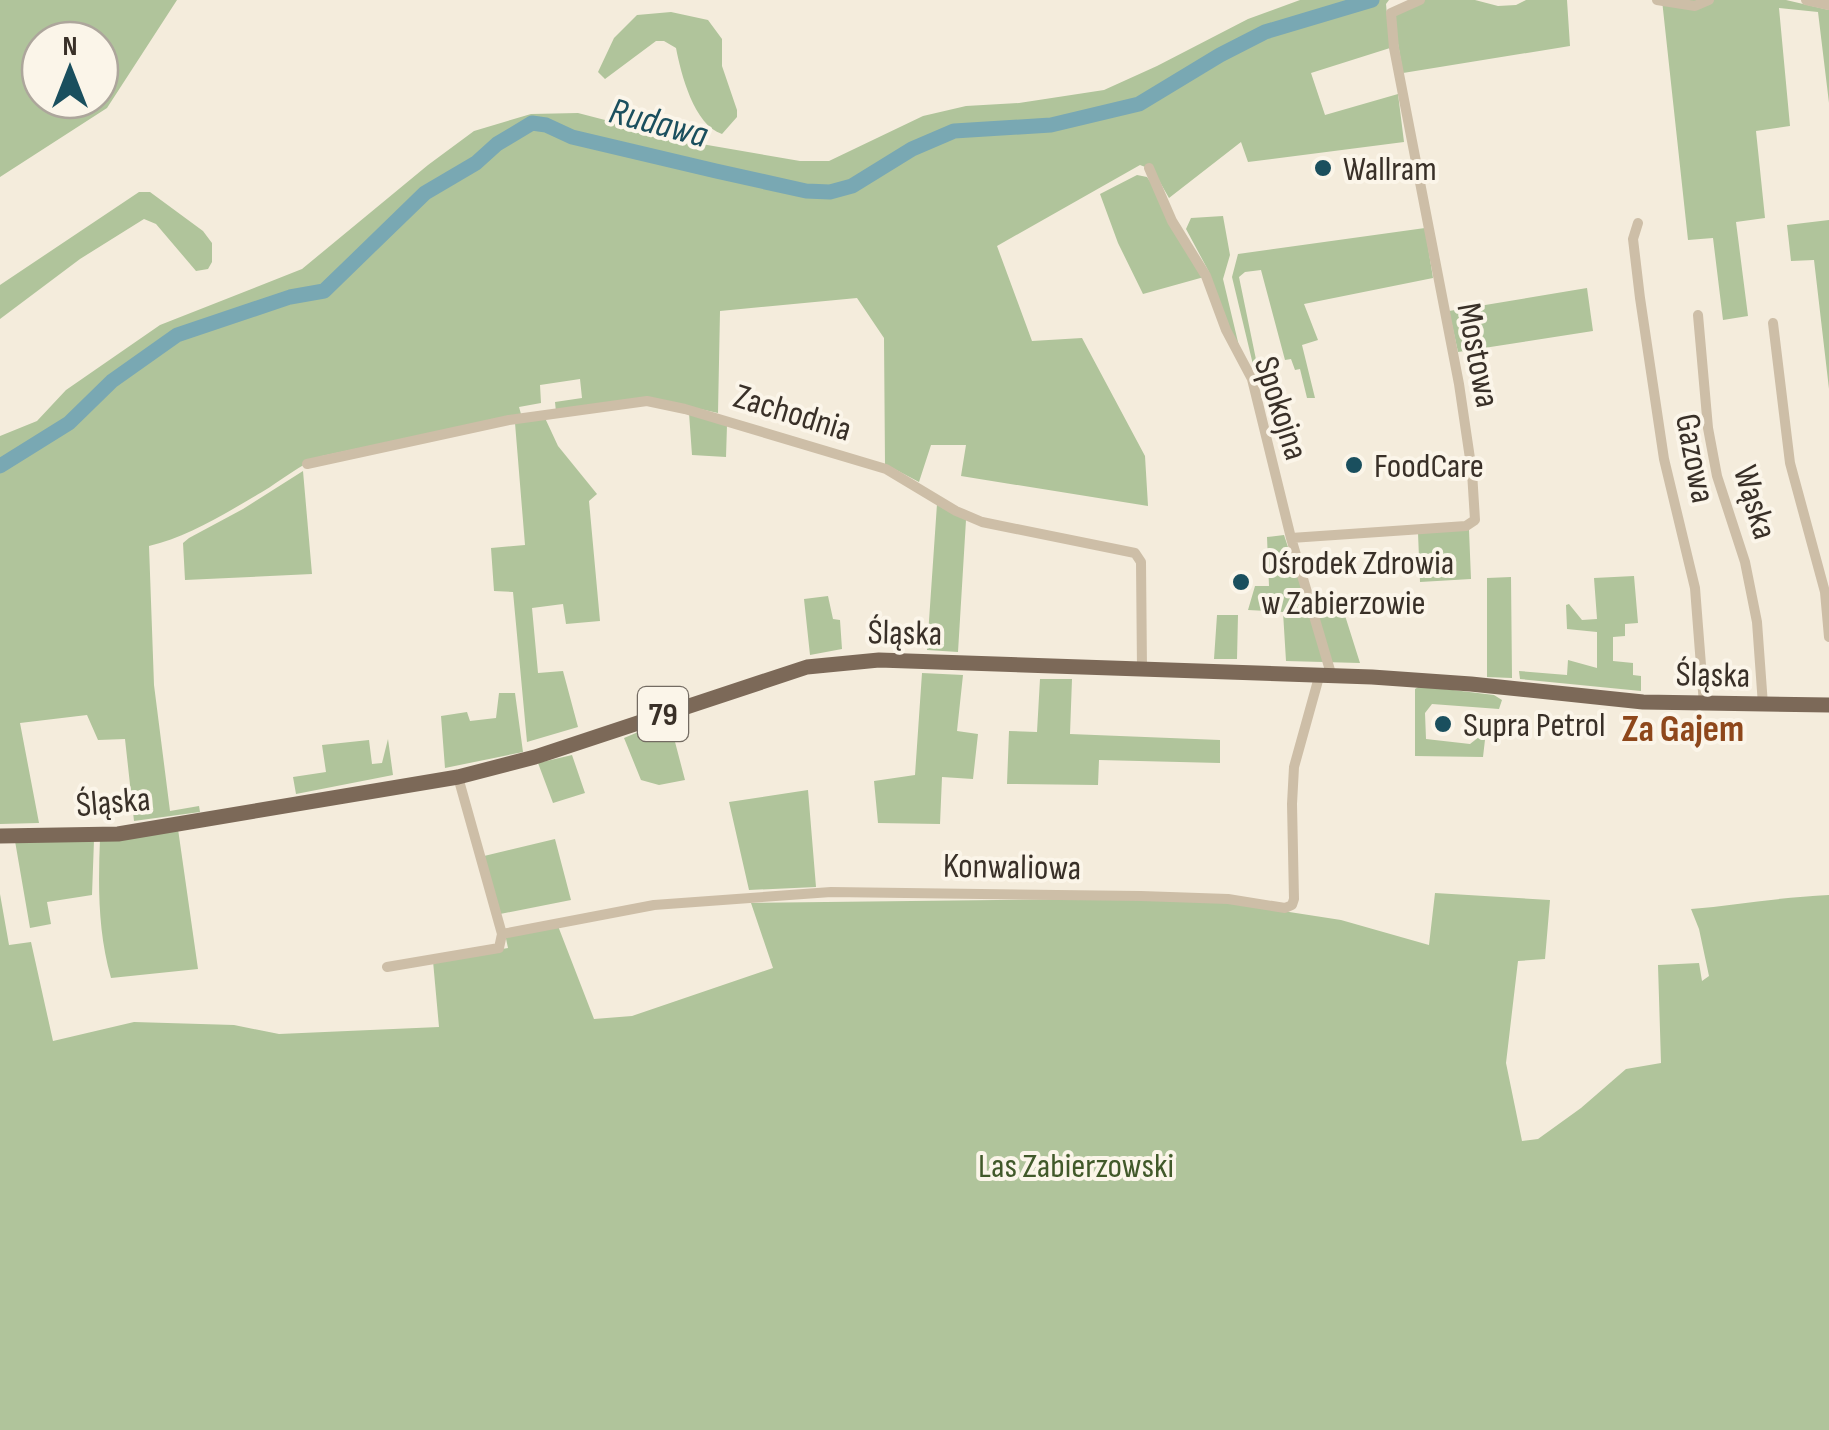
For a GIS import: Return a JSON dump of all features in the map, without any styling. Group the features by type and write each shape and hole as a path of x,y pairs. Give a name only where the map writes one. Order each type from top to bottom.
{"main road":[{"name":"Śląska","path":"0,836 118,834 458,776 536,758 807,667 843,661 1325,677 1471,684 1643,702 1829,705"}],"street":[{"name":"Mostowa","path":"1291,538 1466,526 1475,520 1459,384 1390,13 1420,0"},
{"path":"1657,0 1694,6 1709,0"},
{"path":"1806,0 1829,4"},
{"name":"Spokojna","path":"1148,168 1172,221 1206,276 1226,330 1252,379 1325,677"},
{"name":"Gazowa","path":"1638,223 1633,239 1640,298 1664,459 1695,588 1704,704"},
{"name":"Wąska","path":"1698,314 1708,428 1717,476 1742,549 1754,607 1763,705"},
{"path":"1773,323 1790,463 1824,592 1829,637"},
{"name":"Zachodnia","path":"306,464 520,418 647,401 685,408 886,469 982,522 1135,553 1140,562 1142,670"},
{"name":"Konwaliowa","path":"386,966 499,948 502,934 654,905 831,892 1159,896 1228,899 1285,908 1292,905 1295,889 1294,768 1325,677"},
{"path":"458,776 502,934"}],"green space":[{"path":"0,0 177,0 120,88 120,20 20,20 20,120 88,120 0,177"},
{"path":"1300,0 1389,0 1386,4 1390,48 1311,73 1325,115 1398,94 1404,142 1248,162 1241,142 1169,198 1153,170 1140,165 997,246 1032,341 1082,338 1145,456 1148,506 961,476 966,445 931,445 919,482 885,464 884,338 857,298 720,311 718,413 646,397 556,412 555,402 582,398 580,379 540,385 541,403 519,407 521,414 322,456 207,524 149,546 154,685 170,811 199,806 200,812 134,821 125,739 98,740 87,715 20,723 39,823 0,824 0,436 37,421 66,390 160,325 302,269 474,131 531,114 578,113 690,142 800,161 829,161 923,116 966,106 1019,103 1104,90 1248,19"},
{"path":"1417,0 1475,0 1498,6 1526,0 1567,0 1570,46 1403,73 1393,14"},
{"path":"1662,0 1786,0 1829,10 1829,103 1818,12 1779,8 1790,126 1756,131 1765,218 1736,222 1748,316 1723,320 1713,238 1688,240"},
{"path":"671,12 708,20 722,39 722,66 737,117 722,134 712,129 696,110 676,48 664,41 656,41 605,79 598,72 614,38 637,15"},
{"path":"1137,175 1147,177 1154,187 1204,277 1143,294 1100,194"},
{"path":"139,192 150,192 203,231 212,243 208,269 196,271 156,224 144,219 80,259 0,319 0,285"},
{"path":"1223,216 1230,255 1223,279 1243,363 1208,270 1186,229 1191,218"},
{"path":"1829,220 1829,389 1814,260 1791,261 1787,225"},
{"path":"1425,228 1433,278 1304,304 1318,340 1302,345 1315,398 1307,398 1300,369 1295,370 1291,359 1285,360 1261,270 1239,277 1259,374 1255,373 1232,277 1238,254"},
{"path":"1587,288 1593,331 1458,352 1449,311"},
{"path":"689,413 727,425 726,457 692,455"},
{"path":"545,418 558,446 597,494 589,501 600,621 566,624 563,604 532,608 538,673 563,671 578,727 527,742 513,592 494,591 491,548 525,545 515,423"},
{"path":"303,471 312,574 185,580 183,543"},
{"path":"937,504 966,520 958,652 927,650"},
{"path":"1469,530 1471,579 1420,582 1418,533"},
{"path":"1284,535 1308,608 1342,606 1360,663 1286,661 1283,612 1248,610 1255,586 1269,586 1267,537"},
{"path":"1634,576 1638,623 1625,624 1625,636 1613,637 1613,661 1633,663 1633,675 1641,676 1641,691 1520,679 1519,671 1567,675 1568,660 1597,668 1597,632 1567,629 1566,605 1582,620 1597,619 1594,578"},
{"path":"1511,577 1512,678 1487,677 1487,578"},
{"path":"828,596 833,619 840,620 842,649 810,655 804,599"},
{"path":"1217,615 1238,615 1237,659 1214,659"},
{"path":"922,673 963,675 957,731 978,734 973,779 942,777 940,824 878,823 874,781 915,775"},
{"path":"1040,679 1072,679 1070,734 1220,740 1220,763 1099,760 1098,785 1007,784 1009,731 1037,732"},
{"path":"1420,686 1494,695 1502,700 1499,709 1432,704 1425,713 1426,739 1470,744 1486,732 1483,757 1415,756 1415,689"},
{"path":"499,693 515,693 523,752 445,768 441,716 467,712 470,721 496,718"},
{"path":"669,719 685,780 659,785 641,780 624,738"},
{"path":"1511,721 1514,732 1487,731"},
{"path":"388,739 393,775 296,794 293,777 326,772 322,745 369,740 372,764 382,763"},
{"path":"572,755 585,793 553,803 538,763"},
{"path":"808,790 816,887 749,890 729,802"},
{"path":"178,829 198,969 111,978 100,909 100,839"},
{"path":"555,839 571,900 500,914 484,856"},
{"path":"94,840 92,895 47,902 51,924 30,928 15,841"},
{"name":"Las Zabierzowski","path":"1435,893 1550,900 1545,959 1518,961 1506,1063 1522,1141 1538,1139 1626,1069 1661,1063 1658,965 1699,963 1702,981 1709,976 1691,909 1829,895 1829,1430 0,1430 0,894 9,945 31,942 53,1041 134,1022 234,1025 279,1034 439,1027 433,961 508,948 505,934 558,926 594,1019 632,1016 773,968 751,903 1161,898 1231,903 1341,920 1429,945"}],"waterway":[{"name":"Rudawa","path":"0,466 69,423 112,381 177,335 290,297 324,291 425,193 532,123 572,137 716,171 806,191 830,192 852,186 912,149 954,131 1051,125 1139,104 1265,32 1372,0"}],"place":[{"name":"Wallram","path":"1323,168"},
{"name":"FoodCare","path":"1354,465"},
{"name":"Ośrodek Zdrowia w Zabierzowie","path":"1241,582"},
{"name":"Supra Petrol","path":"1443,724"}],"district":[{"name":"Za Gajem","path":"1683,728"}]}
